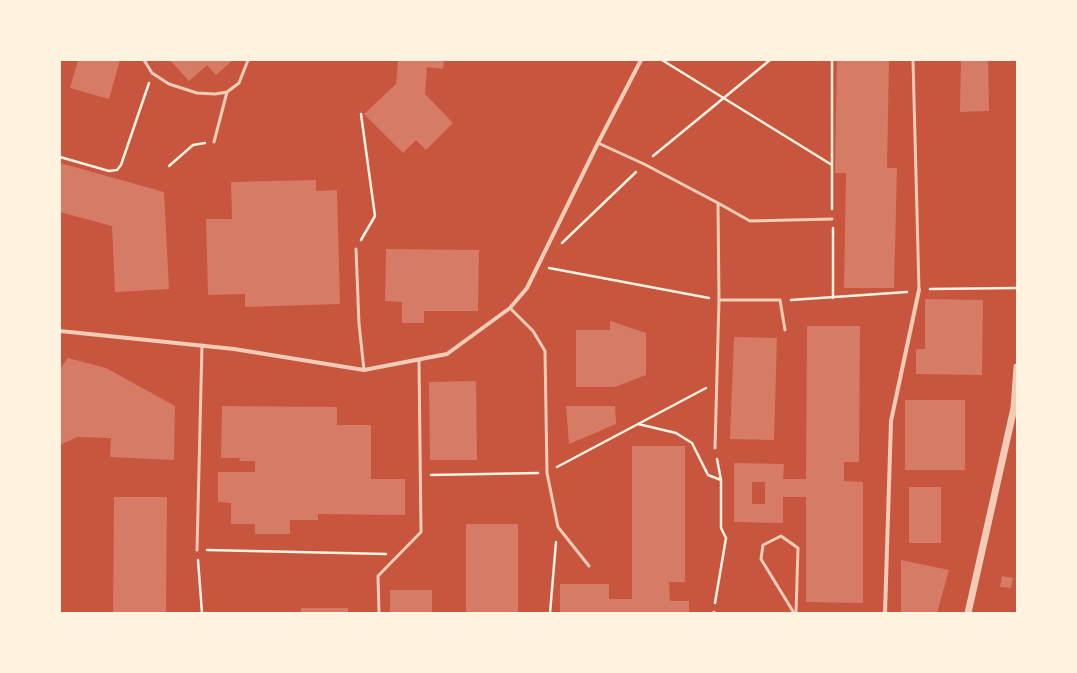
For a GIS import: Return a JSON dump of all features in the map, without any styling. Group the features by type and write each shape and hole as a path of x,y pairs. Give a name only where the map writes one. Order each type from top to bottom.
{"street":[{"path":"60,331 202,345 364,370 447,354 510,308 528,288 598,143 641,60"},
{"path":"885,613 891,421 919,290"},
{"path":"968,613 1016,408 1017,367"}],"lane":[{"path":"144,60 152,73 169,84 197,93 215,94 227,92 239,83 248,60"},
{"path":"913,60 919,290"},
{"path":"214,142 227,92"},
{"path":"598,143 644,164 750,221 832,219"},
{"path":"715,448 719,300 718,203"},
{"path":"356,249 359,324 364,370"},
{"path":"719,300 780,300 785,330"},
{"path":"510,308 533,331 545,351 547,473 558,527 589,566"},
{"path":"197,550 202,345"},
{"path":"379,613 378,576 422,532 419,360"},
{"path":"781,536 798,548 795,613 761,559 763,546 781,536"}],"path":[{"path":"662,60 832,165"},
{"path":"561,244 644,164 770,60"},
{"path":"832,60 833,298"},
{"path":"60,157 109,171 117,170 121,166 152,73"},
{"path":"356,249 375,216 362,114"},
{"path":"169,166 193,145 214,142"},
{"path":"539,266 719,300"},
{"path":"780,300 901,294 919,290 1017,288"},
{"path":"421,476 547,473 717,382"},
{"path":"638,424 676,433 692,443 708,475 721,480"},
{"path":"714,612 726,538 721,528 721,480 715,448"},
{"path":"550,613 558,527"},
{"path":"202,613 197,550 399,554"}],"building":[{"path":"78,60 120,60 109,99 70,88"},
{"path":"170,60 233,60 216,75 207,65 189,81"},
{"path":"398,60 444,60 443,69 427,67 425,94 453,123 426,150 416,140 403,153 364,114 396,84"},
{"path":"837,60 889,60 887,168 897,168 894,288 844,288 846,173 835,173"},
{"path":"961,60 988,60 989,111 960,112"},
{"path":"60,163 164,192 169,289 115,292 112,226 60,212"},
{"path":"316,180 316,191 337,190 340,304 245,307 245,294 208,295 206,219 232,219 231,182"},
{"path":"386,249 479,250 478,311 424,311 424,323 402,323 402,302 385,301"},
{"path":"925,299 983,300 982,375 916,374 916,349 925,349"},
{"path":"610,321 646,333 646,375 615,387 576,387 576,330 610,330"},
{"path":"807,326 860,326 859,462 844,462 844,481 863,482 863,603 806,602 806,497 783,497 783,523 734,522 734,463 784,464 783,479 806,479","holes":["752,482 765,482 765,504 752,504"]},
{"path":"734,337 777,338 774,440 730,439"},
{"path":"68,358 106,368 175,406 174,460 110,457 111,438 77,437 60,445 60,369"},
{"path":"476,381 477,460 430,460 429,382"},
{"path":"905,400 965,400 965,470 905,470"},
{"path":"222,406 337,407 337,425 371,425 371,479 405,479 405,515 318,514 318,520 290,520 290,534 255,534 255,524 231,524 231,503 218,502 218,472 255,472 255,461 239,461 240,458 221,458"},
{"path":"566,406 615,406 616,424 569,444"},
{"path":"632,446 685,446 685,582 669,582 670,601 689,601 689,613 560,613 560,584 609,584 609,599 632,599"},
{"path":"909,487 941,487 941,543 909,543"},
{"path":"114,497 167,497 166,613 113,613"},
{"path":"466,524 518,524 518,613 466,613"},
{"path":"901,560 949,570 937,613 901,613"},
{"path":"1002,576 1013,578 1011,588 1000,587"},
{"path":"390,590 432,590 432,613 390,613"},
{"path":"301,608 348,608 348,613 301,613"}]}
